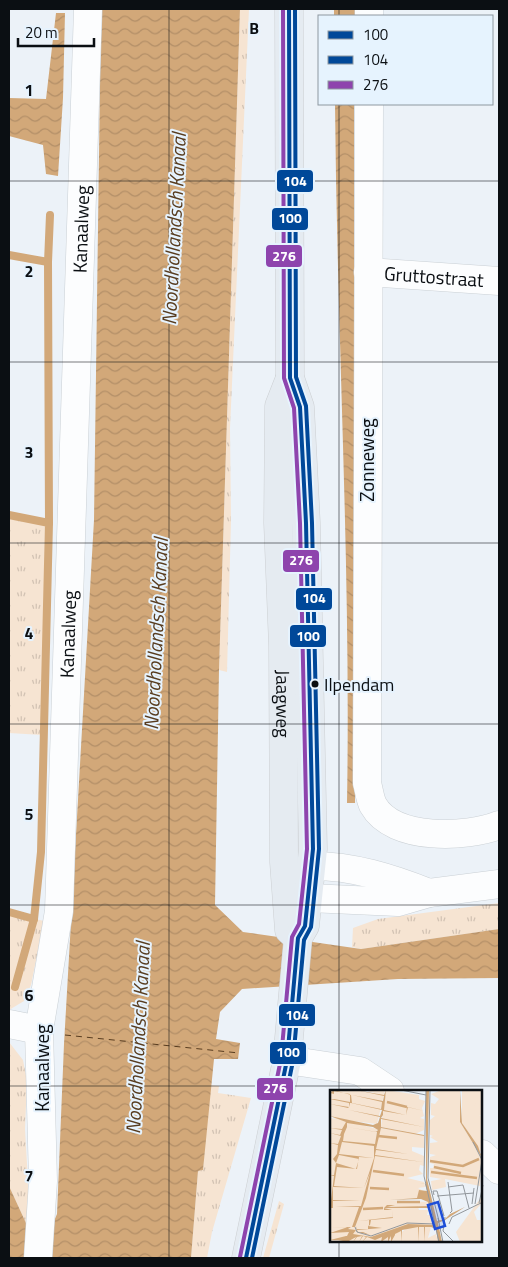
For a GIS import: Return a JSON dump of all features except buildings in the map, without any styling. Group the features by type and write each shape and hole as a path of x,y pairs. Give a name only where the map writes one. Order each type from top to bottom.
{"main road":[{"name":"Jaagweg","path":"290,9 290,378 300,407 306,523 313,866"},
{"name":"Jaagweg","path":"246,1258 287,1060 298,938 290,930 298,899 284,862 283,646 278,523 279,406 290,378"}],"street":[{"name":"Kanaalweg","path":"38,1258 43,1180 39,1030 59,911 88,9"},
{"name":"Zonneweg","path":"369,105 366,769 370,796 374,806 393,824 419,832 458,833 494,827"},
{"name":"Gruttostraat","path":"368,272 499,281"},
{"path":"428,893 395,879 339,866 313,866 298,899 398,902 428,893 499,884"},
{"path":"9,1024 39,1030"},
{"path":"287,1060 360,1072 388,1090"},
{"path":"483,1155 499,1170"}],"green space":[{"path":"240,9 249,9 230,428 231,521 227,672 219,670"},
{"path":"9,513 45,520 42,735 9,733"},
{"path":"499,903 499,929 361,949 352,947 353,928 378,919"},
{"path":"9,913 44,921 31,985 24,1001 9,1010"},
{"path":"9,1042 23,1060 27,1081 25,1129 31,1234 9,1186"},
{"path":"210,1085 219,1086 218,1093 251,1098 212,1232 207,1258 191,1258 198,1171 203,1170"},
{"path":"279,1201 284,1204 269,1258 263,1258"}],"water":[{"name":"Noordhollandsch Kanaal","path":"101,9 240,9 219,670 215,905 243,932 361,949 499,929 499,978 398,979 242,989 220,1012 216,1039 240,1043 238,1059 214,1059 203,1170 198,1171 191,1258 50,1258 48,1235 57,1214 64,1044 94,520"},
{"path":"334,9 357,9 357,15 334,15"},
{"path":"56,13 65,13 63,98 58,176 46,174 43,145 9,136 9,98 46,99"},
{"path":"335,105 354,105 355,803 347,803 347,628"},
{"path":"9,1186 31,1234 25,1258 9,1258"}],"waterway":[{"path":"9,255 48,262 50,215"},
{"path":"48,262 49,523"},
{"path":"9,515 49,523 41,852 34,919"},
{"path":"9,912 34,919 15,987"}],"ferry route":[{"path":"65,1035 239,1053"}],"transit line":[{"name":"276","path":"240,1257 281,1059 292,937 299,924 307,849 300,523 294,408 284,378 283,9"},
{"name":"100","path":"246,1258 287,1060 298,938 305,926 313,849 306,523 300,407 290,378 289,9"},
{"name":"104","path":"252,1258 293,1061 304,940 311,927 319,849 312,523 306,406 296,377 295,9"}],"place":[{"name":"Ilpendam","path":"315,684"}]}
